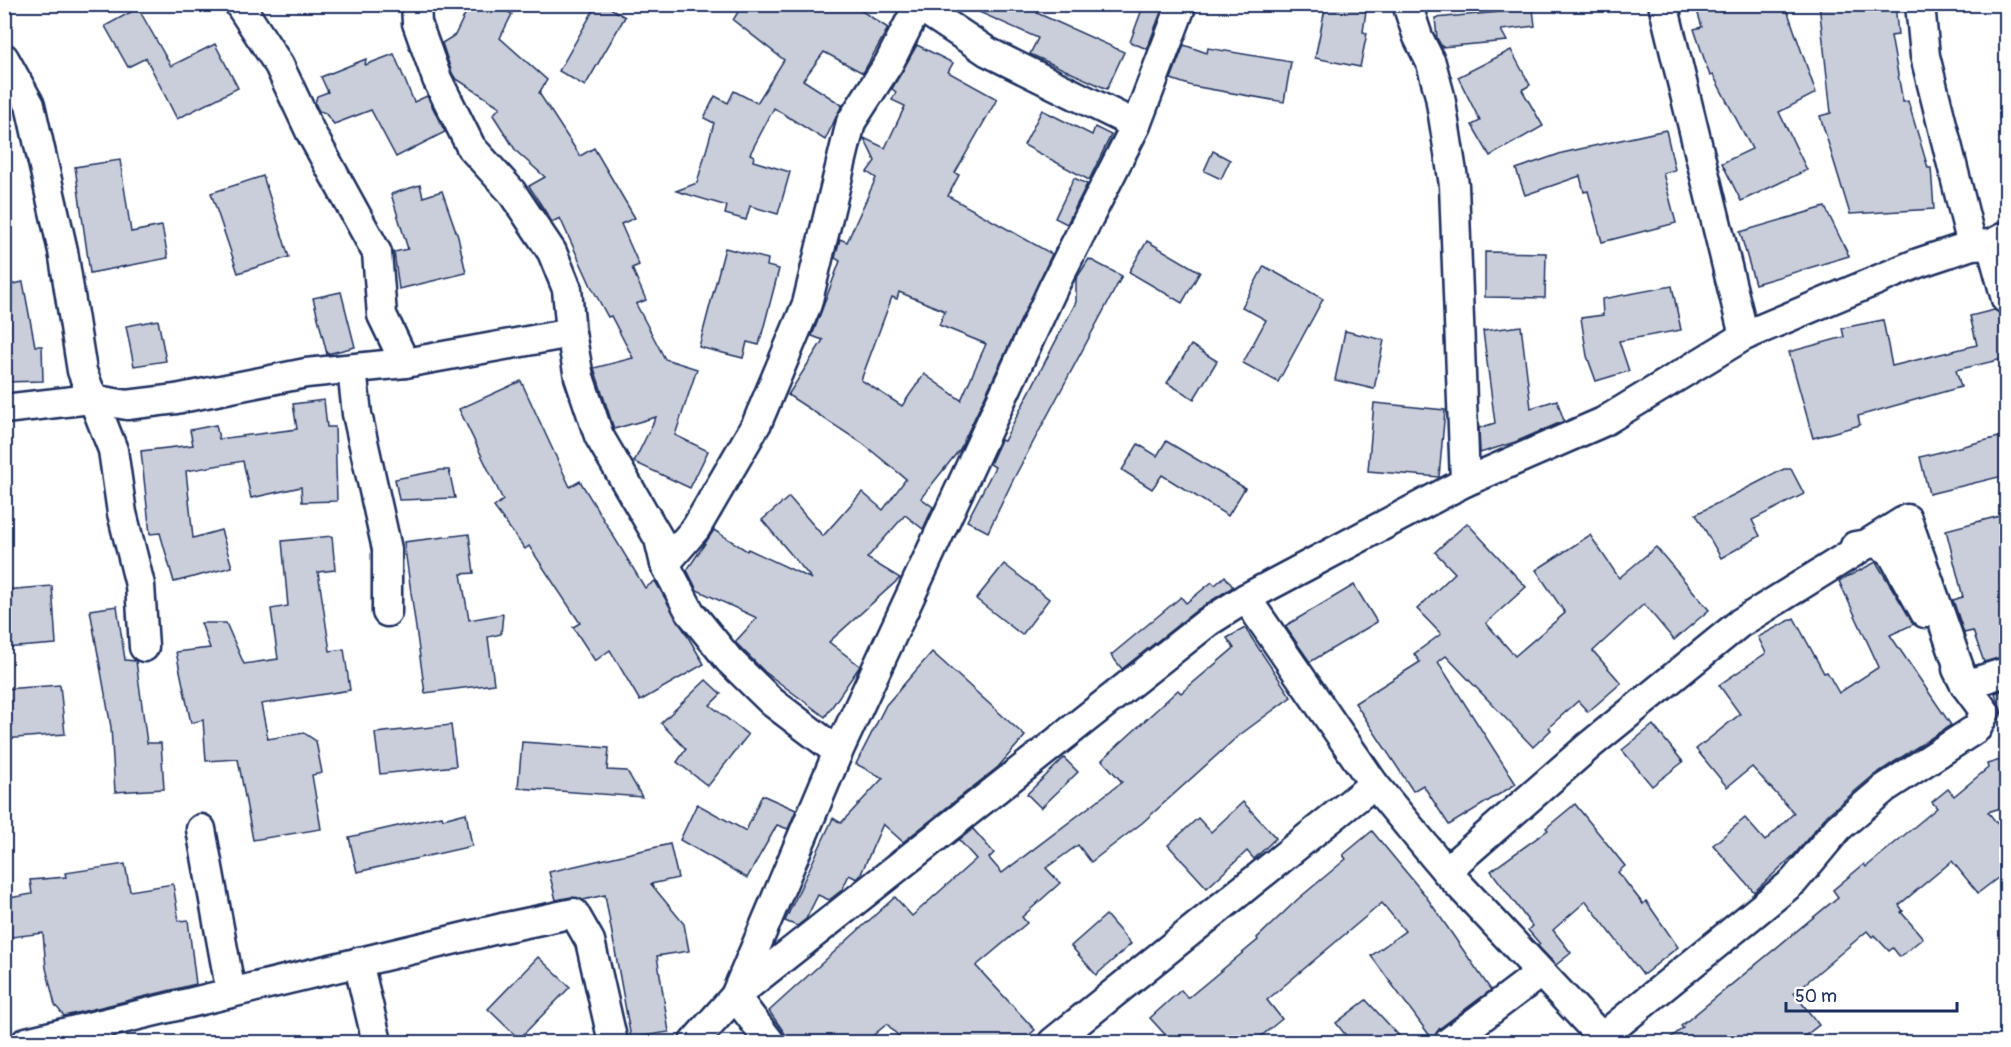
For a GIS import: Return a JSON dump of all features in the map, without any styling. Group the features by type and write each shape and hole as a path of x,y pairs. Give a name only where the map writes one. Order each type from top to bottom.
{"street":[{"path":"239,4 279,65 310,131 377,253 382,315 405,363"},
{"path":"416,4 417,23 437,79 471,147 511,191 552,252 567,289 571,333 579,377 599,436 659,539 665,564 690,612 729,660 771,702 838,752"},
{"path":"735,996 838,752 1053,286 1136,125 1182,4"},
{"path":"1407,4 1418,37 1431,63 1440,96 1454,185 1465,482"},
{"path":"1663,4 1744,336"},
{"path":"1920,4 1925,56 1990,242 2007,299"},
{"path":"665,564 696,528 757,423 807,304 851,122 890,63 917,5 988,52 1136,125"},
{"path":"4,58 30,105 63,252 81,370 113,450 122,513 140,585 144,647"},
{"path":"694,1042 735,996 1208,622 1246,598 1465,482 1603,422 1744,336 1918,263 1990,242"},
{"path":"4,409 91,399 128,405 176,399 306,373 405,363 571,333"},
{"path":"352,369 357,414 387,549 387,612"},
{"path":"1246,598 1374,784 1446,871 1604,1040 1794,881 1838,828 1885,788 1977,728 1985,712 1965,685 1890,550 1875,543 1857,544 1769,596 1674,662 1446,871"},
{"path":"1965,685 2007,672"},
{"path":"1053,1042 1374,784"},
{"path":"201,830 231,993"},
{"path":"26,1042 574,913 590,941 613,1042"},
{"path":"358,962 378,1042"},
{"path":"1449,1042 1540,973"},
{"path":"735,996 770,1042"}],"building":[{"path":"470,4 492,4 512,14 500,38 547,80 539,93 580,156 594,148 635,218 621,224 639,265 632,268 646,300 636,304 665,359 697,369 675,435 708,451 690,488 634,462 656,417 614,429 594,368 633,358 611,316 608,317 591,286 560,218 552,222 529,186 545,177 516,151 493,115 500,107 455,78 452,73 442,43 455,35"},
{"path":"597,4 604,4 625,17 585,86 559,71"},
{"path":"743,4 851,4 888,28 863,73 824,52 803,80 842,105 825,140 774,108 750,154 754,156 753,161 790,172 778,214 750,206 746,220 725,214 727,206 676,191 697,183 714,123 704,118 715,96 728,103 734,91 757,103 784,60 733,20"},
{"path":"961,4 1040,4 1037,13 1124,52 1107,89 1030,54 1038,38"},
{"path":"1144,4 1164,4 1147,49 1130,42"},
{"path":"1326,4 1367,4 1363,32 1367,33 1360,67 1315,58"},
{"path":"1695,4 1785,4 1816,93 1779,112 1807,170 1741,201 1722,163 1752,149 1713,75 1710,76 1694,29 1702,27"},
{"path":"1819,4 1895,4 1898,35 1891,36 1903,102 1908,101 1928,168 1931,168 1934,209 1850,214 1820,116 1831,113"},
{"path":"138,8 171,66 215,44 238,88 177,119 146,58 128,67 105,26"},
{"path":"1533,9 1535,26 1501,30 1507,41 1442,47 1437,38 1435,18"},
{"path":"917,45 953,63 948,72 997,99 955,173 959,175 948,196 1052,254 960,449 921,498 933,507 923,529 905,515 867,558 900,578 829,642 860,666 825,717 765,672 735,642 757,618 697,590 687,570 714,530 747,551 748,549 812,579 762,520 789,497 823,536 862,492 883,510 906,479 862,443 788,395 823,340 812,336 840,261 835,258 840,239 847,242 876,178 867,172 875,161 864,138 885,148 905,106 892,100 896,92 892,89","holes":["899,292 945,311 939,325 986,344 961,400 924,374 902,406 861,380 892,297 897,299"]},
{"path":"1184,45 1207,53 1208,48 1291,62 1284,102 1192,86 1171,79"},
{"path":"1511,50 1530,85 1522,90 1543,126 1490,156 1472,125 1480,121 1458,77"},
{"path":"394,54 414,102 427,96 445,132 396,157 371,110 334,124 325,113 319,111 315,103 317,96 328,92 321,77 366,59 365,65"},
{"path":"1042,110 1092,135 1095,127 1111,135 1089,180 1024,145"},
{"path":"1666,130 1675,170 1663,173 1676,223 1602,242 1588,191 1584,192 1580,176 1525,195 1516,169 1562,153"},
{"path":"1213,151 1230,160 1221,179 1204,171"},
{"path":"120,160 131,232 162,226 168,258 90,273 75,167"},
{"path":"263,176 289,257 238,273 211,193"},
{"path":"1074,178 1087,184 1067,224 1055,218"},
{"path":"420,185 423,197 442,191 458,237 466,273 399,289 394,252 408,249 391,194"},
{"path":"1825,207 1849,256 1755,284 1740,232"},
{"path":"1147,241 1200,272 1182,303 1129,272"},
{"path":"725,248 768,259 767,266 779,269 759,345 747,342 743,358 699,347"},
{"path":"1485,252 1546,253 1545,298 1485,297"},
{"path":"1089,259 1122,276 1013,480 988,532 967,521 995,467 990,464 1001,440 1004,441 1076,302 1076,279"},
{"path":"1264,266 1323,299 1278,382 1243,363 1266,320 1242,307"},
{"path":"23,282 35,346 42,346 43,381 4,382 4,286"},
{"path":"1672,286 1681,330 1619,341 1629,371 1596,381 1587,356 1581,318 1603,315 1602,299"},
{"path":"341,292 355,347 327,354 313,298"},
{"path":"1994,310 2007,315 2007,358 1956,370 1961,387 1858,416 1860,425 1813,438 1789,352 1844,337 1842,328 1883,320 1892,366 1977,345 1970,316"},
{"path":"158,320 166,361 134,366 126,326"},
{"path":"1521,326 1531,408 1557,400 1564,421 1515,442 1480,453 1479,428 1495,423 1483,331"},
{"path":"1345,331 1384,340 1374,389 1335,380"},
{"path":"1191,345 1217,361 1194,399 1167,383"},
{"path":"521,381 570,487 580,481 645,588 655,581 704,664 640,701 610,650 595,661 573,627 580,623 529,546 525,549 494,507 503,500 459,409"},
{"path":"324,400 327,427 335,427 337,501 302,502 301,487 251,498 243,461 186,471 193,538 221,530 232,567 174,582 160,533 150,534 141,451 193,445 190,430 216,425 219,439 297,429 293,404"},
{"path":"1374,403 1445,410 1439,477 1368,471"},
{"path":"2007,435 2007,475 1929,494 1920,457"},
{"path":"1166,441 1245,488 1228,516 1162,475 1152,489 1122,470 1138,444 1157,456"},
{"path":"1784,469 1791,469 1804,494 1752,520 1760,536 1721,558 1696,514"},
{"path":"449,470 455,498 399,500 395,479"},
{"path":"2007,514 2007,656 1984,662 1973,631 1964,633 1953,600 1963,597 1946,530"},
{"path":"1467,523 1526,587 1486,623 1515,656 1565,613 1536,570 1590,535 1619,578 1656,547 1709,610 1674,640 1644,604 1593,651 1621,683 1588,712 1578,701 1549,727 1551,730 1533,747 1446,656 1438,662 1516,784 1449,825 1423,785 1413,791 1355,703 1420,662 1414,654 1441,634 1417,609 1455,573 1435,552"},
{"path":"469,534 474,573 461,574 469,620 503,614 501,634 488,637 494,684 425,693 404,542"},
{"path":"332,536 335,570 318,572 330,651 344,649 350,690 261,704 268,739 304,733 316,741 322,773 312,775 321,829 253,840 238,759 206,761 203,720 191,723 176,652 210,648 201,623 226,623 244,664 278,659 271,609 288,606 282,541"},
{"path":"1876,562 1914,624 1890,635 1951,725 1874,775 1827,815 1795,854 1754,892 1713,845 1745,818 1765,841 1794,813 1752,767 1727,787 1696,749 1740,714 1719,685 1766,653 1758,637 1794,618 1824,673 1827,672 1839,693 1879,667 1839,581"},
{"path":"1004,564 1049,599 1022,635 976,599"},
{"path":"1225,576 1233,587 1198,609 1122,669 1111,655 1181,597 1186,603 1212,582 1215,585"},
{"path":"1354,585 1377,622 1310,662 1285,626"},
{"path":"52,586 56,644 4,648 4,590"},
{"path":"117,606 125,660 136,661 147,743 161,743 164,789 115,792 111,727 90,610"},
{"path":"1245,628 1291,697 1237,737 1142,823 1091,862 1078,845 1046,868 1060,883 1022,917 1027,923 976,966 1035,1030 1021,1042 904,1042 887,1024 865,1042 791,1042 769,1011 895,897 912,916 976,859 959,840 973,829 994,853 989,858 1002,873 1122,782 1102,760 1178,690 1181,693 1234,648 1227,638"},
{"path":"932,652 1025,736 998,767 903,842 883,824 857,879 849,875 842,890 829,900 818,895 806,919 797,926 785,921 833,818 841,823 883,778 856,764 886,705"},
{"path":"706,680 721,694 710,705 748,735 708,786 677,762 686,749 661,723"},
{"path":"60,685 65,734 4,739 4,689"},
{"path":"2007,689 2007,718 2004,719 1995,693"},
{"path":"451,725 456,766 380,774 375,733"},
{"path":"1653,725 1683,762 1652,786 1622,750"},
{"path":"522,742 609,748 607,770 627,771 642,797 518,788"},
{"path":"1064,758 1078,772 1041,808 1027,794"},
{"path":"2007,758 2007,806 1988,812 2007,836 2007,871 1978,893 1952,861 1899,905 1903,911 1901,912 1923,938 1900,957 1893,948 1889,951 1867,931 1794,993 1819,1025 1797,1042 1665,1042 1683,1028 1681,1026 1838,897 1833,890 1864,864 1866,867 1937,808 1932,802 1948,789 1954,796 1988,768 1987,764"},
{"path":"762,795 796,810 788,829 777,825 747,878 680,840 697,804 746,831"},
{"path":"1243,802 1276,838 1254,859 1247,851 1207,888 1168,845 1198,818 1211,832"},
{"path":"1575,804 1625,866 1618,872 1643,904 1646,901 1678,947 1643,975 1586,901 1553,930 1571,953 1556,965 1538,946 1540,944 1528,930 1532,926 1491,871 1548,830 1546,828"},
{"path":"466,813 472,846 357,872 349,837 442,816 443,819"},
{"path":"1372,831 1425,895 1491,990 1439,1029 1433,1040 1371,956 1405,931 1382,903 1267,1000 1282,1019 1254,1042 1172,1042 1150,1018 1181,990 1188,998 1258,940 1257,938 1298,899 1346,859 1343,855"},
{"path":"670,844 678,878 651,884 684,924 689,951 657,956 669,1032 631,1038 605,895 583,900 571,897 556,900 549,872"},
{"path":"125,864 130,891 173,884 179,921 188,920 196,984 64,1016 55,1005 46,968 43,933 4,938 4,899 32,894 30,880 66,877 65,873"},
{"path":"1106,915 1131,944 1096,975 1071,946"},
{"path":"538,957 570,987 519,1039 488,1009"},
{"path":"1366,1000 1405,1042 1351,1042 1336,1023"}]}
